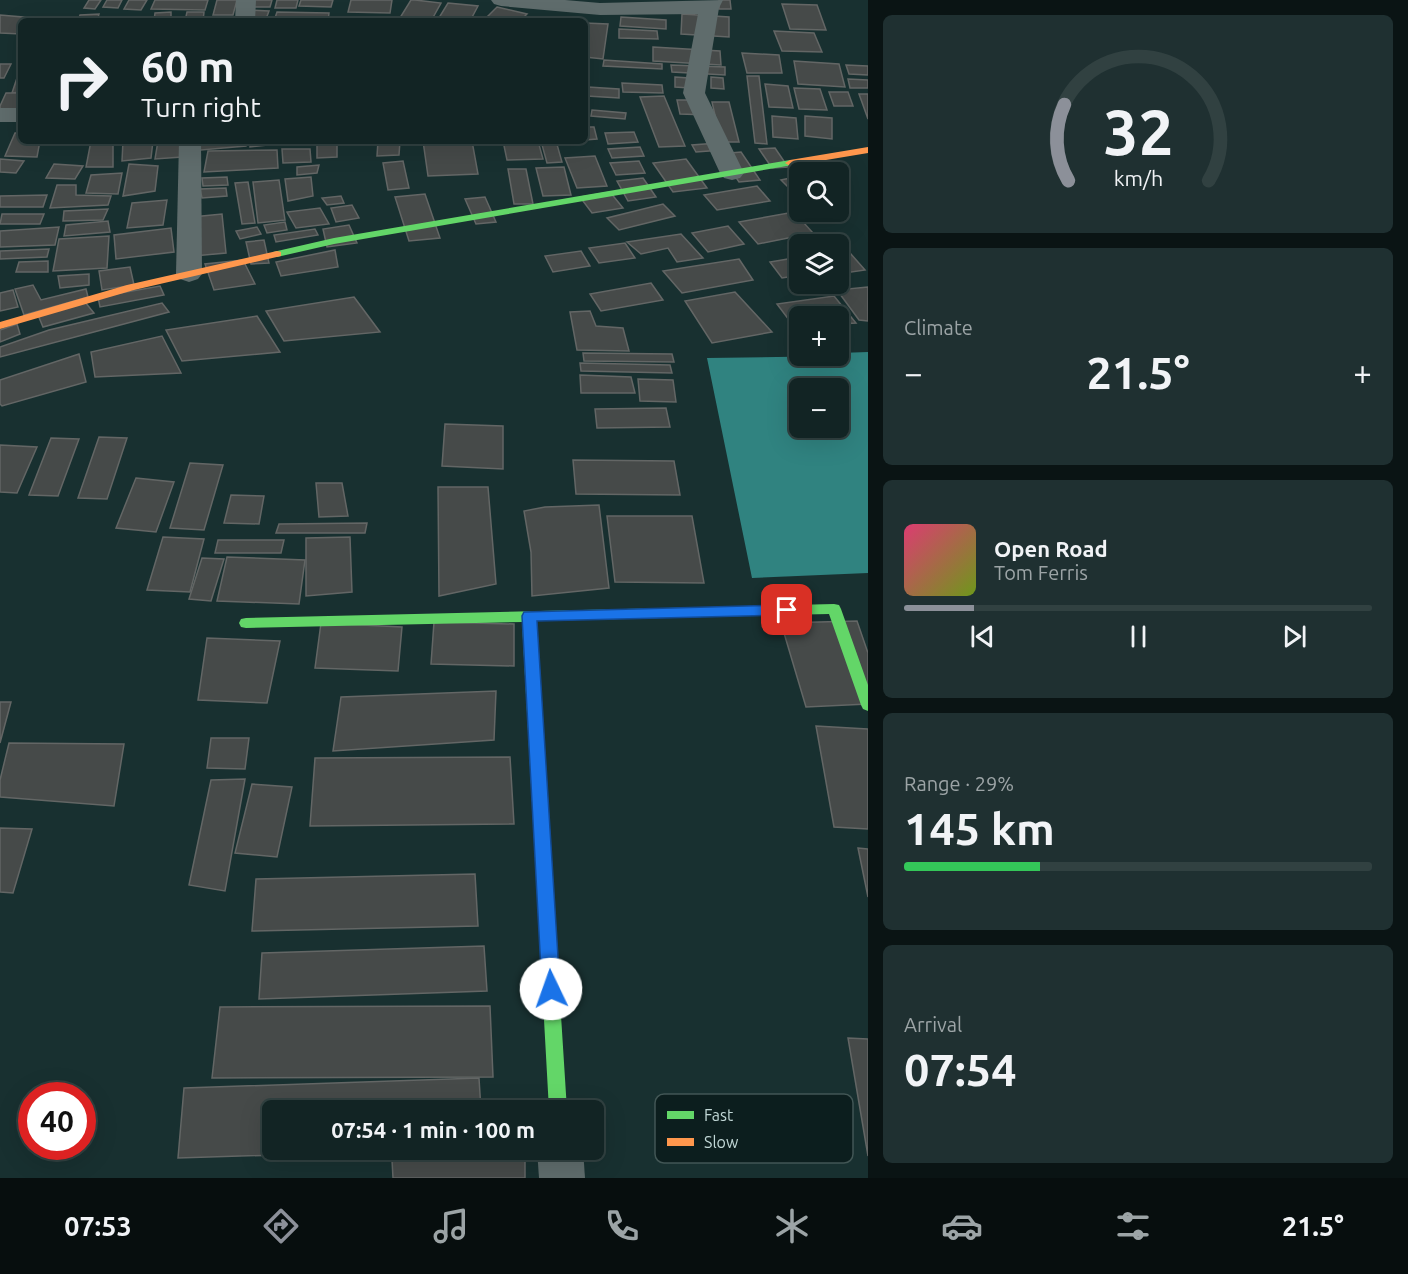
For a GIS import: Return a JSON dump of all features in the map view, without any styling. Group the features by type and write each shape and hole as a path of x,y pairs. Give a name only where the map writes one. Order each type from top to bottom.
{"main road":[{"path":"0,326 131,287 334,242 868,150"},
{"path":"246,623 834,609 868,705"},
{"path":"529,616 557,1100"}],"street":[{"path":"245,18 246,0"},
{"path":"501,0 600,9 711,4 694,93 732,173"},
{"path":"0,115 18,115"},
{"path":"189,274 190,144"},
{"path":"561,1160 562,1178"}],"water":[{"path":"868,352 868,573 752,578 707,358 789,357 789,366 849,366 849,353"}],"building":[{"path":"89,0 101,0 95,9 84,8"},
{"path":"107,0 122,0 118,8 103,7"},
{"path":"129,0 147,0 141,10 124,9"},
{"path":"155,0 208,0 205,10 151,9"},
{"path":"217,0 237,0 233,15 213,15"},
{"path":"251,0 272,0 270,7 248,7"},
{"path":"277,0 298,0 296,8 275,8"},
{"path":"301,0 333,0 331,7 299,6"},
{"path":"351,0 392,0 390,13 348,12"},
{"path":"411,0 441,3 433,18 400,18"},
{"path":"719,0 730,0 731,9 719,9"},
{"path":"448,3 478,6 472,18 439,18"},
{"path":"782,4 817,5 826,30 790,29"},
{"path":"497,7 527,14 523,18 486,18"},
{"path":"249,10 269,11 266,18 246,18"},
{"path":"171,12 171,18 154,18 155,13"},
{"path":"187,12 204,12 203,18 186,18"},
{"path":"277,12 329,13 328,18 275,18"},
{"path":"99,14 98,18 79,18 80,15"},
{"path":"682,14 729,17 729,37 681,34"},
{"path":"0,15 34,18 18,18 18,34 0,33"},
{"path":"621,17 666,20 666,29 620,26"},
{"path":"588,23 608,24 603,59 588,57"},
{"path":"619,29 657,31 658,39 619,38"},
{"path":"774,31 814,33 822,52 782,51"},
{"path":"653,47 720,51 721,65 653,61"},
{"path":"742,53 779,55 782,73 747,73"},
{"path":"604,60 662,64 662,69 603,66"},
{"path":"794,61 839,64 845,87 798,84"},
{"path":"0,64 11,64 4,78 0,78"},
{"path":"671,65 725,67 725,75 672,72"},
{"path":"846,65 868,66 868,75 849,74"},
{"path":"18,75 18,92 12,93"},
{"path":"747,76 759,76 767,144 755,143"},
{"path":"675,77 689,78 689,88 675,87"},
{"path":"711,77 723,78 724,89 711,88"},
{"path":"848,79 868,80 868,88 850,88"},
{"path":"622,83 662,85 663,93 623,92"},
{"path":"765,84 788,86 793,108 769,107"},
{"path":"588,87 619,89 619,98 588,96"},
{"path":"794,88 820,89 827,110 799,109"},
{"path":"829,92 848,92 853,106 834,106"},
{"path":"6,93 18,93 18,112 0,112 0,106"},
{"path":"859,94 868,94 868,119"},
{"path":"664,96 685,146 659,147 640,97"},
{"path":"677,100 704,100 708,115 680,114"},
{"path":"712,102 729,102 739,142 721,142"},
{"path":"592,110 626,113 625,119 591,116"},
{"path":"772,116 796,118 798,139 773,137"},
{"path":"805,116 832,118 832,139 805,136"},
{"path":"588,127 594,127 597,139 588,140"},
{"path":"634,132 638,142 608,144 605,133"},
{"path":"15,133 18,133 18,144 39,144 37,157 5,156"},
{"path":"718,143 722,150 696,152 692,145"},
{"path":"90,144 113,144 113,167 86,167"},
{"path":"123,144 153,144 151,158 122,161"},
{"path":"158,144 184,144 182,157 155,159"},
{"path":"191,144 246,144 246,146 190,151"},
{"path":"250,144 278,144 250,147"},
{"path":"317,144 337,144 337,157 317,158"},
{"path":"378,144 400,144 399,155 377,156"},
{"path":"423,144 473,144 478,174 428,176"},
{"path":"504,144 539,144 543,159 507,160"},
{"path":"542,144 557,144 562,162 547,163"},
{"path":"640,147 644,156 612,158 608,149"},
{"path":"775,148 788,167 772,168 759,149"},
{"path":"282,149 310,149 311,162 283,163"},
{"path":"277,150 278,168 204,172 208,151"},
{"path":"741,152 760,180 739,182 720,154"},
{"path":"595,156 607,186 577,188 565,158"},
{"path":"0,159 24,161 16,173 0,172"},
{"path":"686,159 707,188 673,192 653,163"},
{"path":"403,161 409,188 388,190 383,163"},
{"path":"639,161 645,173 616,175 610,163"},
{"path":"54,164 83,166 75,179 46,178"},
{"path":"129,164 158,166 155,191 123,196"},
{"path":"319,165 317,173 297,175 297,167"},
{"path":"564,167 571,195 543,196 536,168"},
{"path":"508,169 526,169 533,204 514,204"},
{"path":"122,173 118,194 86,193 91,175"},
{"path":"227,177 228,185 203,186 202,178"},
{"path":"311,177 313,196 288,201 285,179"},
{"path":"643,178 656,197 628,201 617,181"},
{"path":"789,178 789,188 781,180"},
{"path":"279,180 285,220 258,223 253,182"},
{"path":"248,182 255,223 242,224 235,183"},
{"path":"57,185 76,185 76,195 111,196 108,205 50,208"},
{"path":"757,186 770,201 717,210 704,195"},
{"path":"226,188 227,196 202,198 200,189"},
{"path":"610,192 623,208 592,213 580,197"},
{"path":"425,194 440,238 409,241 395,197"},
{"path":"47,195 43,207 0,207 0,196"},
{"path":"341,196 344,203 327,205 322,198"},
{"path":"485,197 496,222 476,224 465,199"},
{"path":"167,200 163,225 127,228 132,203"},
{"path":"663,204 675,216 619,230 607,218"},
{"path":"352,205 359,218 336,222 331,208"},
{"path":"320,208 329,224 296,228 287,212"},
{"path":"108,209 103,220 63,221 64,211"},
{"path":"789,213 789,222 803,222 813,233 789,234 789,238 758,244 739,222"},
{"path":"2,214 44,214 40,224 0,224"},
{"path":"222,214 226,253 194,256 192,217"},
{"path":"108,221 110,232 64,236 66,225"},
{"path":"285,222 287,230 267,233 264,225"},
{"path":"349,225 357,243 327,247 323,229"},
{"path":"728,226 744,244 708,252 692,233"},
{"path":"59,227 55,245 0,247 0,231"},
{"path":"257,227 261,234 240,239 236,231"},
{"path":"171,228 174,252 116,259 114,235"},
{"path":"315,229 318,235 276,242 274,235"},
{"path":"681,234 703,258 677,262 668,248 641,254 627,242"},
{"path":"109,236 107,268 53,271 59,239"},
{"path":"264,240 269,263 251,264 246,242"},
{"path":"625,243 635,258 599,263 589,248"},
{"path":"49,249 47,257 0,259 0,251"},
{"path":"335,250 338,267 281,276 276,262"},
{"path":"581,251 590,266 553,272 545,256"},
{"path":"849,252 865,270 849,272"},
{"path":"739,259 753,280 682,293 663,271"},
{"path":"789,259 789,277 782,278 770,262"},
{"path":"243,260 255,284 214,290 205,264"},
{"path":"48,261 48,272 16,272 19,262"},
{"path":"130,267 134,285 102,290 99,271"},
{"path":"89,274 89,285 60,288 58,276"},
{"path":"651,283 663,300 601,311 590,294"},
{"path":"33,285 41,300 86,289 88,297 24,315 15,289"},
{"path":"160,286 164,295 100,307 98,297"},
{"path":"868,287 868,321 859,320 840,294 849,294 849,289"},
{"path":"13,290 18,307 0,311 0,293"},
{"path":"735,292 772,332 712,343 685,301"},
{"path":"834,296 842,306 789,306 789,320 777,304"},
{"path":"354,297 380,332 284,341 266,311"},
{"path":"85,302 94,313 43,327 38,315"},
{"path":"162,303 169,312 0,357 0,347 49,330"},
{"path":"590,311 596,326 623,328 629,351 577,350 570,312"},
{"path":"849,314 856,323 849,323"},
{"path":"257,316 280,352 182,361 166,330"},
{"path":"17,324 20,334 0,342 0,330"},
{"path":"162,336 181,373 95,377 91,352"},
{"path":"583,353 672,354 674,362 584,361"},
{"path":"79,354 86,382 2,406 0,404 0,380"},
{"path":"580,363 670,365 672,373 581,371"},
{"path":"580,375 631,377 635,393 581,393"},
{"path":"638,379 673,380 676,402 640,401"},
{"path":"666,408 670,427 597,428 595,409"},
{"path":"445,424 503,426 503,469 442,466"},
{"path":"99,437 127,438 107,499 78,498"},
{"path":"51,438 79,439 58,496 29,495"},
{"path":"0,445 37,447 17,493 0,492"},
{"path":"573,460 674,461 680,495 576,494"},
{"path":"190,463 223,465 204,530 170,528"},
{"path":"136,478 174,482 156,532 116,528"},
{"path":"316,483 342,483 348,516 319,517"},
{"path":"438,487 488,487 496,584 439,596"},
{"path":"231,495 264,496 259,524 224,523"},
{"path":"599,505 609,588 532,596 531,552 524,511 545,507"},
{"path":"607,516 692,516 704,583 615,582"},
{"path":"367,523 365,533 276,533 279,524"},
{"path":"163,537 204,539 190,592 147,590"},
{"path":"350,537 352,592 306,596 306,538"},
{"path":"218,540 284,540 281,553 215,553"},
{"path":"227,557 305,560 299,604 217,601"},
{"path":"202,558 224,559 211,601 189,599"},
{"path":"857,621 868,653 868,704 806,707 781,623"},
{"path":"434,622 514,624 514,666 431,664"},
{"path":"321,623 402,627 398,671 315,668"},
{"path":"207,638 280,641 267,703 198,700"},
{"path":"496,691 494,740 333,751 341,697"},
{"path":"0,702 11,702 0,743"},
{"path":"816,726 868,729 868,829 834,827"},
{"path":"211,738 249,738 245,769 207,768"},
{"path":"9,743 124,744 114,806 0,797 0,780"},
{"path":"510,757 514,824 310,826 315,758"},
{"path":"245,779 225,891 189,885 211,780"},
{"path":"252,784 292,787 277,857 235,853"},
{"path":"0,828 32,829 13,893 0,892"},
{"path":"858,848 868,849 868,897"},
{"path":"475,874 478,926 252,931 256,879"},
{"path":"484,946 487,991 259,999 262,953"},
{"path":"490,1006 493,1077 212,1078 220,1007"},
{"path":"848,1038 868,1039 868,1156"},
{"path":"479,1078 480,1100 262,1100 262,1155 178,1158 184,1088"},
{"path":"392,1160 525,1160 525,1178 393,1178"}],"traffic: fast":[{"path":"277,254 334,241 789,163"},
{"path":"246,623 834,609 868,705"},
{"path":"529,616 557,1100"}],"traffic: slow":[{"path":"796,162 868,150"},
{"path":"0,326 131,287 277,254"}],"route":[{"path":"551,989 529,616 787,610"}]}
